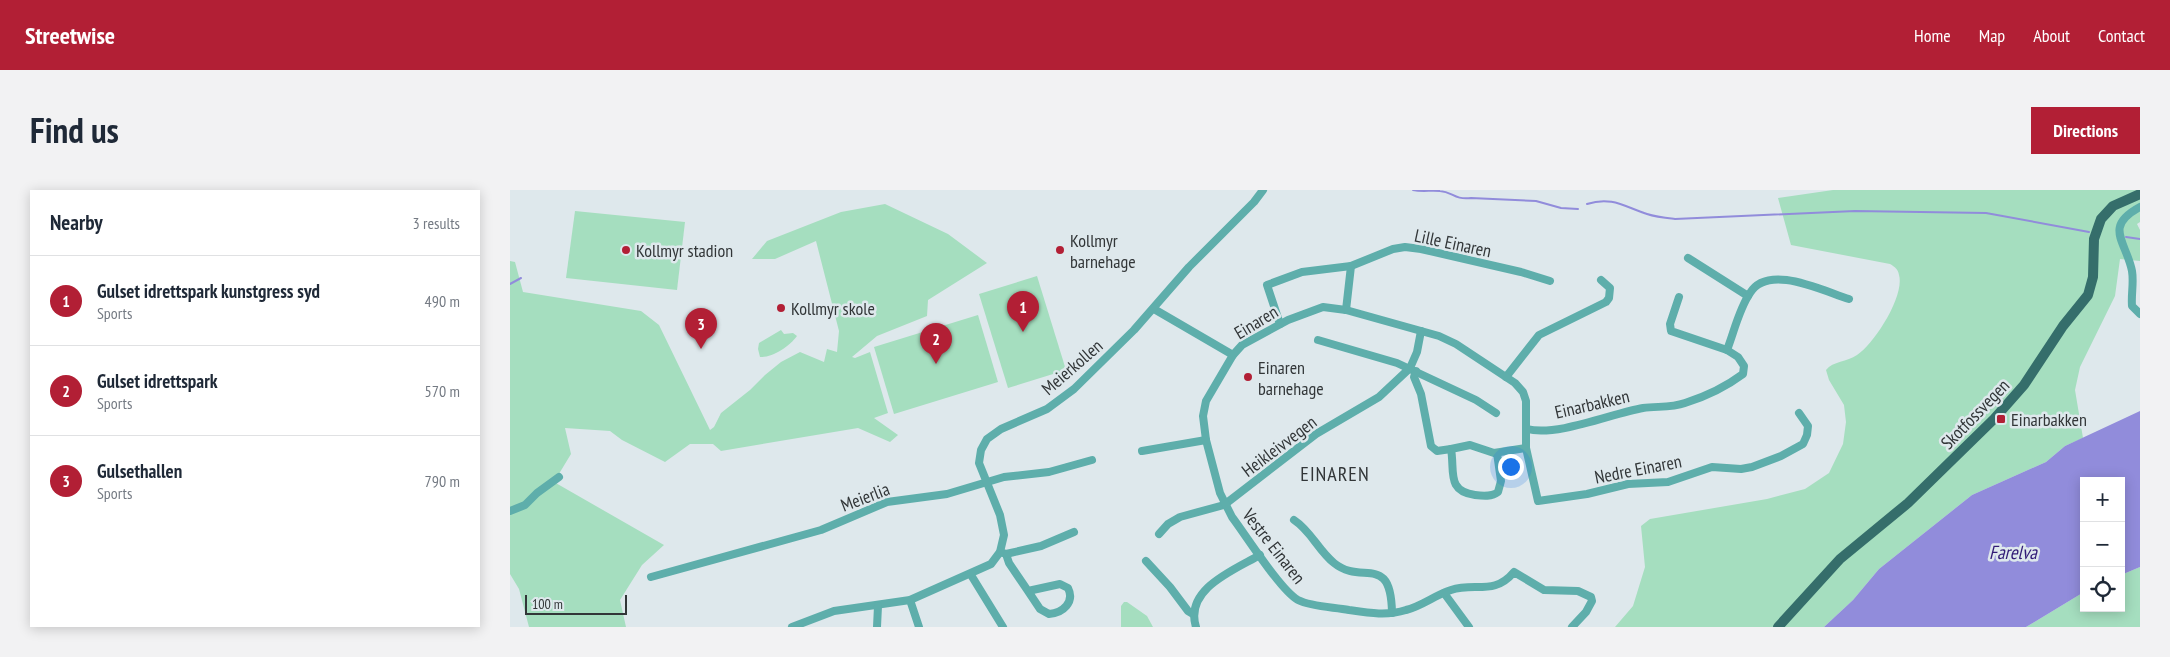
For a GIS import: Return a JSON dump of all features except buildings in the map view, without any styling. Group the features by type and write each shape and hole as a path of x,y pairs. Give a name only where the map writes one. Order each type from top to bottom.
{"main road":[{"name":"Skotfossvegen","path":"1778,627 1840,559 1908,503 2020,390 2063,326 2088,295 2093,276 2094,239 2101,219 2114,206 2140,194"}],"street":[{"name":"Meierkollen","path":"1003,553 1002,522 979,463 979,456 987,439 1001,429 1032,416 1058,402 1108,357 1154,309 1183,273 1254,202 1263,190"},
{"path":"2140,207 2123,219 2119,231 2132,272 2132,306 2140,314"},
{"name":"Lille Einaren","path":"1280,324 1267,285 1302,272 1351,266 1384,251 1413,248 1522,272 1550,281"},
{"path":"1688,258 1748,296"},
{"path":"1346,310 1351,266"},
{"path":"1726,350 1748,296 1758,283 1776,278 1849,299"},
{"path":"1506,377 1539,335 1606,302 1610,288 1601,280"},
{"name":"Einarbakken","path":"1527,428 1539,430 1570,426 1643,408 1676,406 1688,402 1743,374 1745,368 1738,357 1726,350 1671,331 1670,324 1679,297"},
{"name":"Einaren","path":"1224,505 1206,440 1203,416 1206,401 1233,355 1251,339 1280,324 1316,308 1323,307 1346,310 1421,331 1456,344 1519,387 1525,396 1526,448 1538,501"},
{"path":"1154,309 1233,355"},
{"path":"1421,331 1413,370 1421,394 1431,446 1437,451 1470,445 1497,453 1526,448"},
{"path":"1318,340 1397,363 1476,400 1496,413"},
{"name":"Heikleivvegen","path":"1159,534 1168,524 1180,518 1224,505 1316,434 1380,397 1413,370"},
{"name":"Nedre Einaren","path":"1538,501 1587,494 1628,484 1668,482 1712,467 1747,468 1798,448 1806,440 1807,423 1799,412"},
{"path":"1142,451 1206,440"},
{"path":"1451,449 1453,480 1456,487 1463,492 1476,495 1496,494 1500,490 1501,481 1497,453"},
{"name":"Meierlia","path":"651,577 821,530 887,502 947,494 1015,475 1050,472 1092,460"},
{"path":"510,511 525,505 537,493 559,477"},
{"name":"Vestre Einaren","path":"1224,505 1287,591 1299,600 1312,604 1370,613 1392,613 1412,608 1455,589 1494,586 1506,580 1514,572 1544,590 1578,591 1591,597 1590,607 1572,627"},
{"name":"Vestre Einaren","path":"1294,520 1308,531 1334,563 1349,570 1377,574 1383,578 1390,593 1392,613"},
{"path":"792,627 810,623 840,610 910,600 971,575 991,564 1003,553 1041,546 1074,532"},
{"path":"1003,553 1028,591 1040,609 1049,614 1057,613 1065,608 1070,598 1068,588 1060,584 1028,591"},
{"path":"1196,627 1193,614 1208,585 1260,555"},
{"path":"1146,561 1170,587 1188,611 1193,614"},
{"path":"971,575 1003,627"},
{"path":"1444,593 1468,627"},
{"path":"910,600 919,627"},
{"path":"877,627 878,606"}],"green space":[{"path":"1833,190 2140,190 2140,222 2137,224 2140,230 2140,261 2120,259 2115,296 2080,367 2075,390 2083,438 2065,446 2046,462 1972,495 1879,569 1853,600 1824,627 1615,627 1633,606 1645,567 1641,526 1650,519 1767,499 1805,489 1829,473 1843,444 1846,422 1844,405 1829,380 1826,370 1832,365 1857,355 1872,341 1893,307 1900,284 1898,271 1890,264 1791,245 1778,198"},
{"path":"885,204 948,234 987,263 928,300 927,316 877,336 852,357 855,358 870,352 888,413 874,418 898,435 890,442 858,428 721,451 713,444 690,444 665,462 622,440 610,431 565,428 571,454 554,482 664,545 642,565 620,600 626,627 529,627 519,589 510,574 510,261 515,262 523,292 641,311 659,325 710,430 714,427 721,413 781,362 800,352 824,362 827,349 837,352 839,331 816,241 775,259 752,259 767,241 841,212"},
{"name":"Kollmyr stadion","path":"575,211 685,222 677,290 566,278"},
{"path":"1037,276 1066,370 1008,388 979,294"},
{"path":"978,315 998,382 894,414 874,347"},
{"path":"781,330 784,334 793,333 797,336 780,351 770,356 760,357 759,343"},
{"path":"2140,567 2140,627 2026,627 2080,594 2080,612 2125,612 2125,573"},
{"path":"1124,602 1127,602 1147,616 1153,627 1121,627 1121,606"}],"water":[{"name":"Farelva","path":"2140,411 2140,567 2125,573 2125,477 2080,477 2080,594 2026,627 1824,627 1853,600 1879,569 1972,495 2046,462 2065,446"}],"waterway":[{"path":"1413,190 1444,192 1465,198 1536,201 1561,208 1578,209"},
{"path":"1587,204 1604,201 1611,202 1650,215 1675,219 1855,211 1986,213 2089,232"},
{"path":"2126,237 2140,239"},
{"path":"510,284 521,278"}],"place":[{"name":"Kollmyr stadion","path":"626,250"},
{"name":"Kollmyr barnehage","path":"1060,250"},
{"name":"Kollmyr skole","path":"781,308"},
{"name":"Gulset idrettspark kunstgress syd","path":"1023,332"},
{"name":"Gulsethallen","path":"701,349"},
{"name":"Gulset idrettspark","path":"936,364"},
{"name":"Einaren barnehage","path":"1248,377"},
{"name":"Einarbakken","path":"2001,419"}],"district":[{"name":"EINAREN","path":"1335,474"}]}
